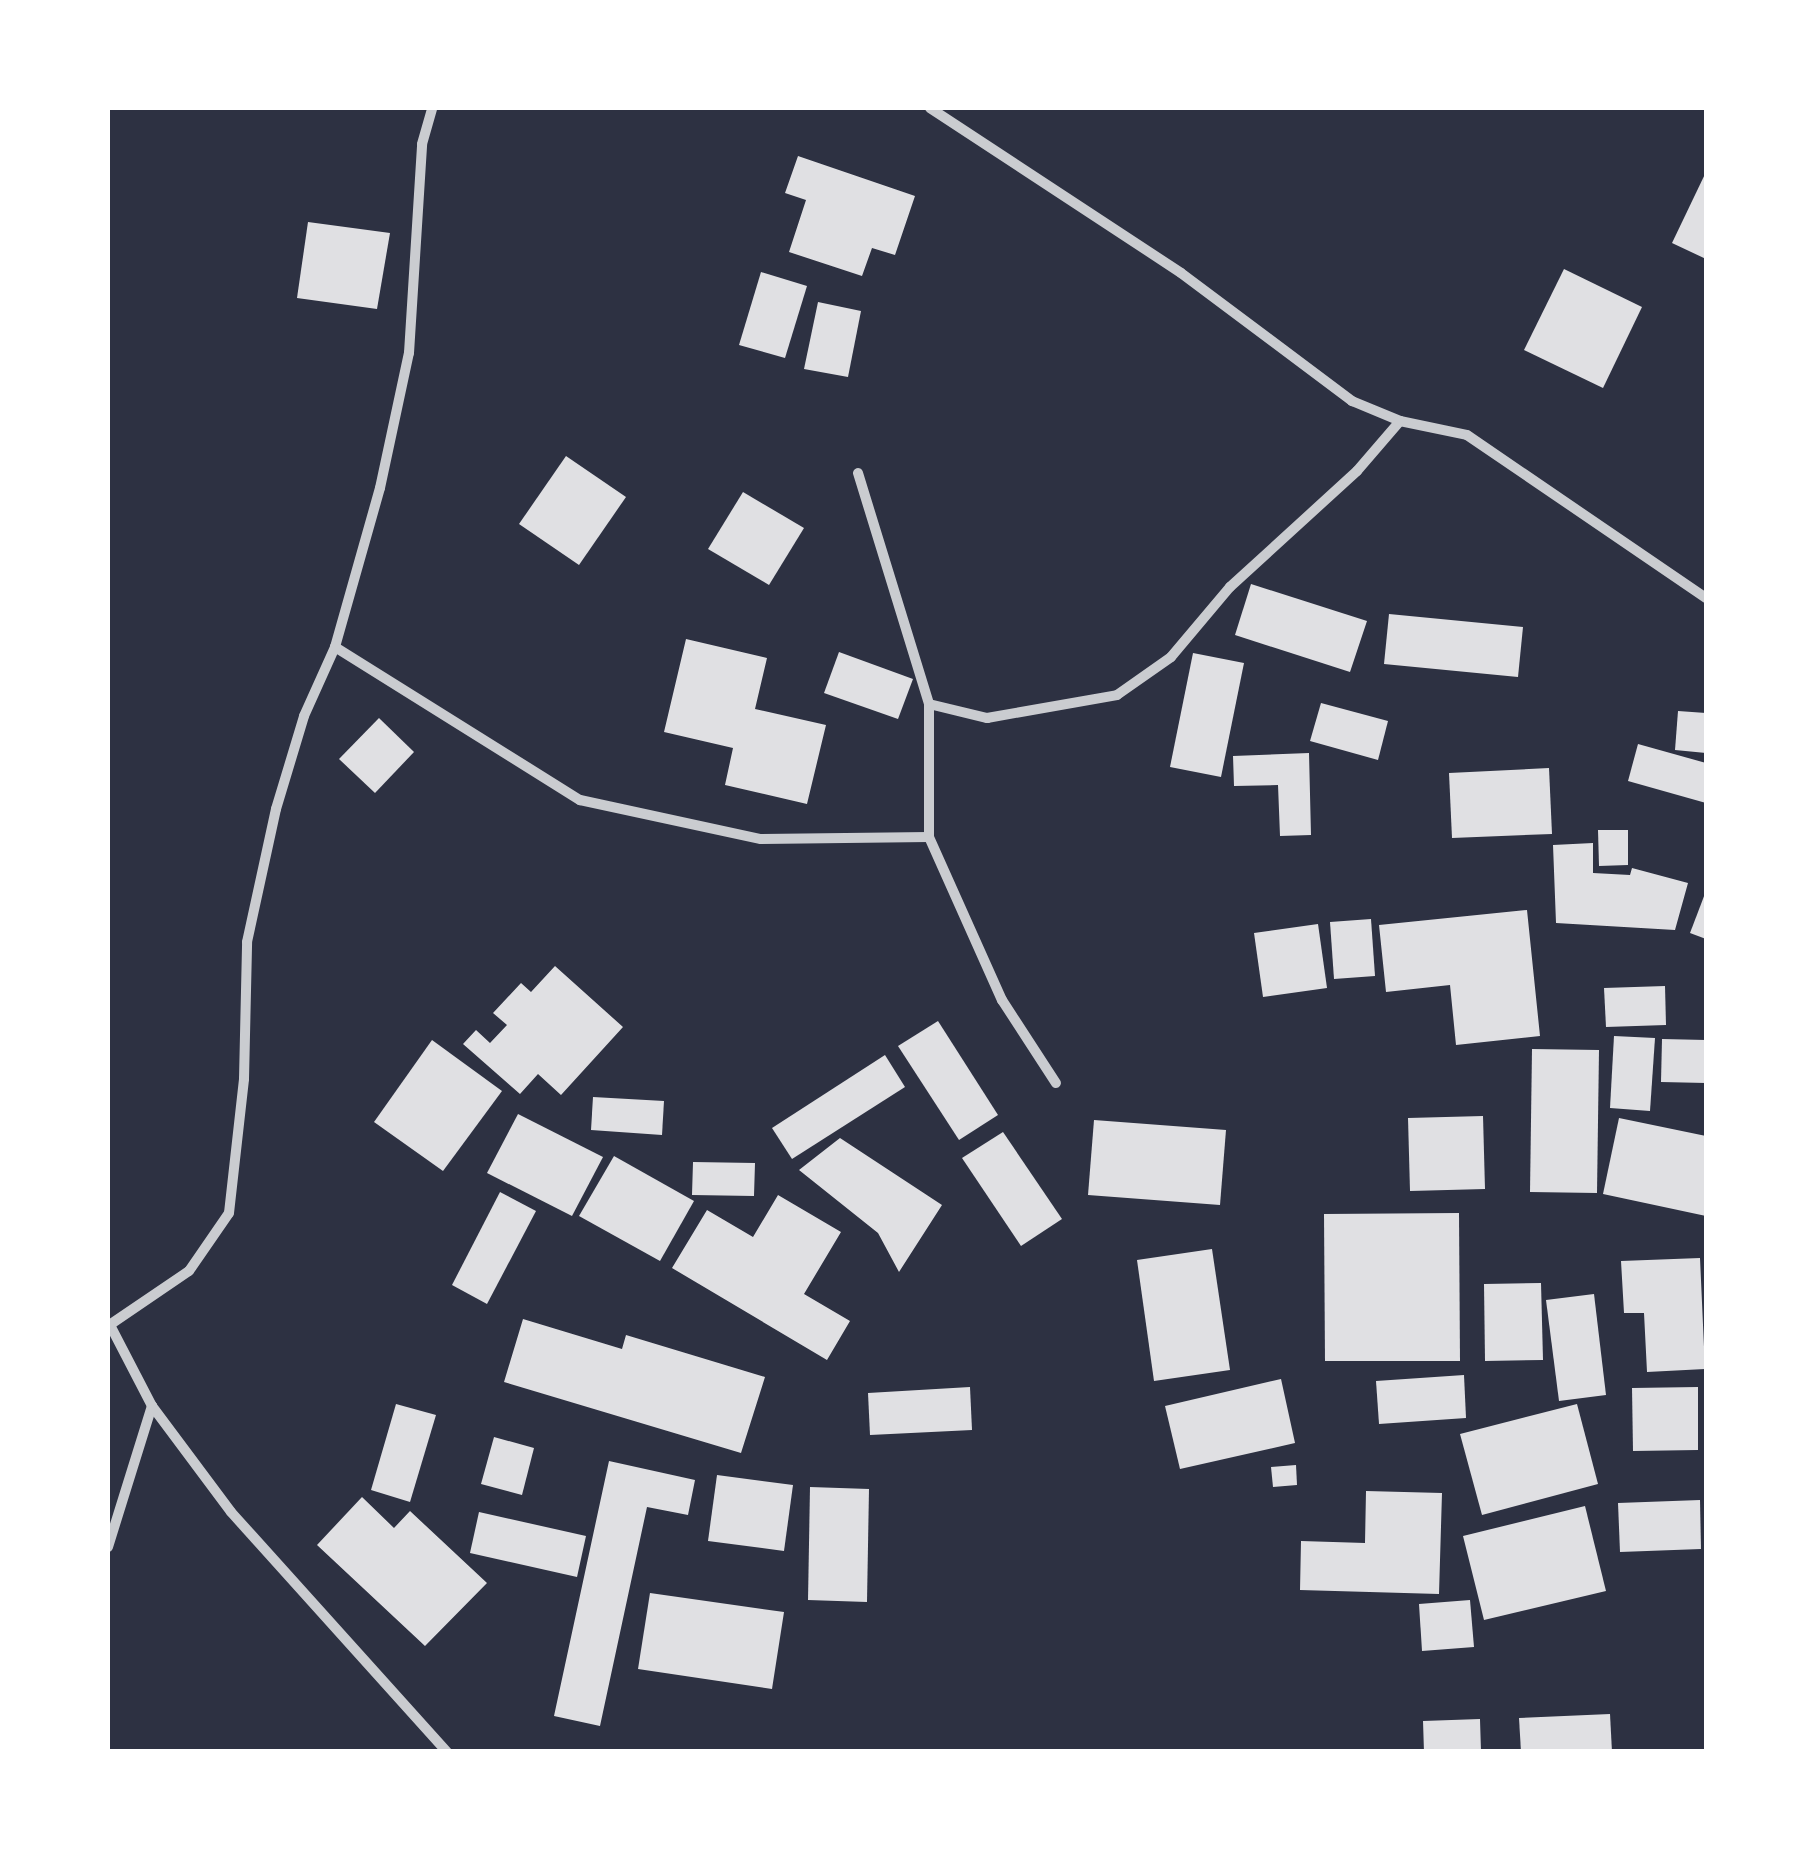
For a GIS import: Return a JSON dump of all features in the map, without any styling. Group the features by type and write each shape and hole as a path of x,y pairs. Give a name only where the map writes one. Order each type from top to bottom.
{"street":[{"path":"432,108 422,144 410,353 334,646 304,716 276,809 247,942 244,1079 229,1213 189,1271 109,1326 152,1406 231,1512 448,1752"},
{"path":"930,108 1167,264 1352,401 1400,421 1467,435 1706,598"},
{"path":"929,704 987,718 1117,694 1171,656 1230,587 1358,471 1400,421"},
{"path":"858,473 929,704 929,837 1002,1000 1056,1083"},
{"path":"334,646 580,800 761,839 929,837"},
{"path":"108,1546 152,1406"}],"building":[{"path":"798,156 915,196 895,255 872,248 862,276 789,252 806,200 785,193"},
{"path":"1706,172 1706,259 1672,243"},
{"path":"308,222 390,233 377,309 297,298"},
{"path":"1564,269 1642,307 1603,388 1524,350"},
{"path":"761,272 807,286 785,358 739,345"},
{"path":"818,302 861,311 848,377 804,369"},
{"path":"566,456 626,497 579,565 519,524"},
{"path":"743,492 804,528 769,585 708,549"},
{"path":"1251,584 1367,621 1350,672 1235,635"},
{"path":"1389,614 1523,627 1518,677 1384,664"},
{"path":"686,639 767,658 755,709 826,725 807,804 725,785 733,748 664,732"},
{"path":"839,652 913,679 898,719 824,693"},
{"path":"1193,653 1244,663 1221,777 1170,767"},
{"path":"1321,703 1388,721 1378,760 1310,741"},
{"path":"1678,711 1706,713 1706,753 1675,750"},
{"path":"379,718 414,752 375,793 339,759"},
{"path":"1638,744 1706,763 1706,803 1628,781"},
{"path":"1309,753 1311,835 1280,836 1278,785 1234,786 1233,756"},
{"path":"1549,768 1552,834 1452,838 1449,773"},
{"path":"1598,830 1628,830 1628,865 1599,866"},
{"path":"1593,843 1593,873 1630,875 1632,868 1688,883 1675,930 1556,923 1553,845"},
{"path":"1706,891 1706,939 1690,933"},
{"path":"1527,910 1540,1036 1456,1045 1450,985 1386,992 1379,925"},
{"path":"1371,919 1375,976 1334,979 1330,922"},
{"path":"1318,924 1327,988 1263,997 1254,933"},
{"path":"555,966 623,1027 561,1095 538,1074 520,1094 463,1044 476,1030 490,1043 507,1025 493,1013 521,983 531,992"},
{"path":"1665,986 1666,1025 1606,1027 1604,988"},
{"path":"938,1021 998,1115 959,1140 898,1046"},
{"path":"1614,1036 1655,1038 1650,1111 1610,1108"},
{"path":"1662,1039 1706,1040 1706,1083 1661,1082"},
{"path":"432,1040 502,1091 443,1171 374,1122"},
{"path":"1532,1049 1599,1050 1597,1193 1530,1192"},
{"path":"885,1055 905,1087 792,1159 772,1128"},
{"path":"593,1097 664,1101 662,1135 591,1130"},
{"path":"518,1114 603,1157 572,1216 487,1173"},
{"path":"1483,1116 1485,1189 1410,1191 1408,1118"},
{"path":"1619,1118 1706,1136 1706,1216 1603,1194"},
{"path":"1094,1120 1226,1130 1220,1205 1088,1195"},
{"path":"1003,1132 1062,1219 1021,1246 962,1158"},
{"path":"840,1138 942,1205 899,1272 878,1233 799,1170"},
{"path":"614,1156 694,1201 660,1261 579,1216"},
{"path":"693,1162 755,1163 754,1196 692,1195"},
{"path":"500,1192 536,1211 487,1304 452,1285"},
{"path":"778,1195 841,1232 804,1294 850,1321 827,1360 672,1268 707,1210 753,1237"},
{"path":"1459,1213 1460,1361 1325,1361 1324,1214"},
{"path":"1212,1249 1230,1370 1154,1381 1137,1260"},
{"path":"1700,1258 1705,1369 1647,1372 1644,1313 1624,1313 1621,1261"},
{"path":"1541,1283 1543,1360 1485,1361 1484,1284"},
{"path":"1594,1294 1606,1395 1559,1401 1546,1300"},
{"path":"523,1319 622,1349 626,1335 765,1377 741,1453 504,1382"},
{"path":"1464,1375 1466,1418 1379,1424 1376,1381"},
{"path":"1281,1379 1295,1443 1180,1469 1165,1406"},
{"path":"970,1387 972,1430 870,1435 868,1393"},
{"path":"1698,1387 1698,1450 1633,1451 1632,1388"},
{"path":"396,1404 436,1415 410,1502 371,1490"},
{"path":"1577,1404 1598,1484 1482,1515 1460,1434"},
{"path":"494,1437 534,1448 522,1495 481,1484"},
{"path":"609,1461 695,1480 688,1515 647,1507 600,1726 554,1716"},
{"path":"1296,1465 1297,1485 1273,1487 1271,1467"},
{"path":"717,1475 793,1485 784,1551 708,1541"},
{"path":"810,1487 869,1489 867,1602 808,1600"},
{"path":"1366,1491 1442,1493 1439,1594 1300,1590 1301,1541 1365,1543"},
{"path":"362,1497 394,1528 410,1511 487,1583 425,1646 317,1545"},
{"path":"1700,1500 1701,1549 1620,1552 1618,1503"},
{"path":"1585,1506 1606,1591 1484,1620 1463,1536"},
{"path":"479,1512 586,1536 577,1577 470,1553"},
{"path":"650,1593 784,1612 772,1689 638,1669"},
{"path":"1470,1600 1474,1647 1422,1651 1419,1604"},
{"path":"1610,1714 1612,1752 1521,1752 1519,1718"},
{"path":"1480,1719 1481,1752 1424,1752 1423,1721"}]}
